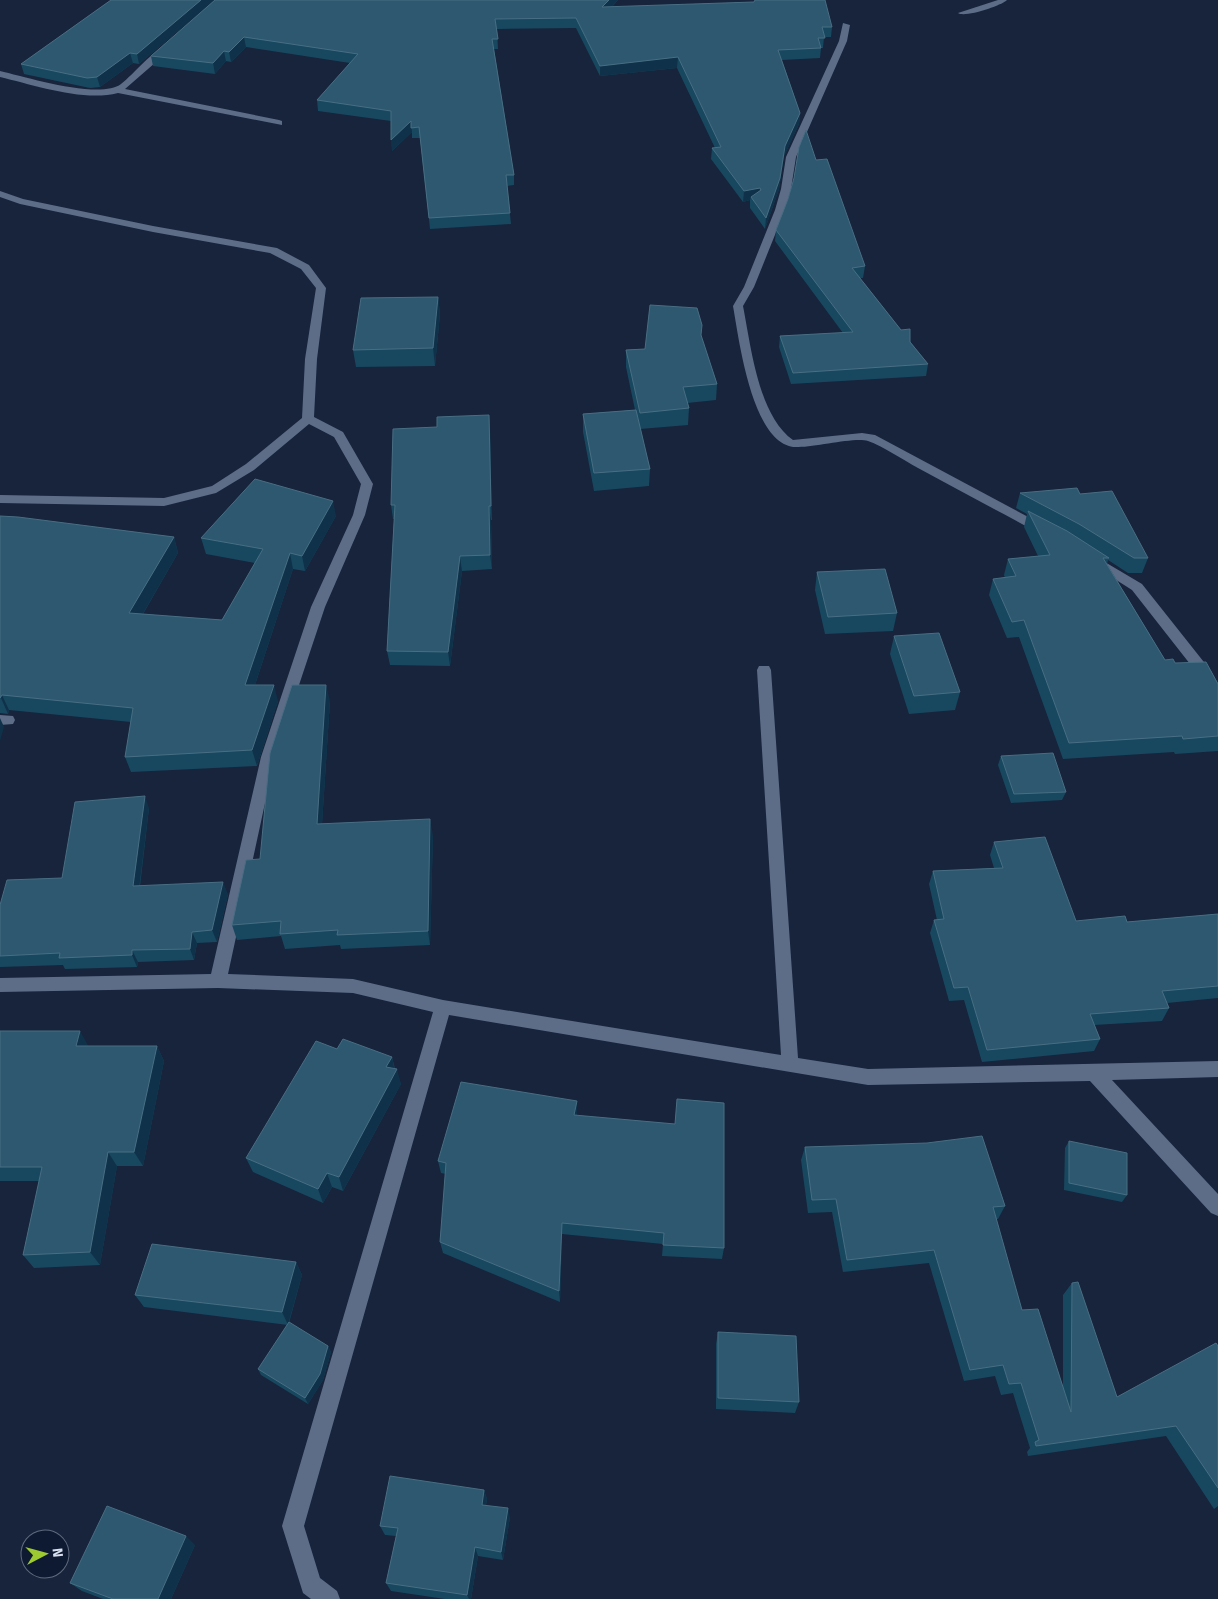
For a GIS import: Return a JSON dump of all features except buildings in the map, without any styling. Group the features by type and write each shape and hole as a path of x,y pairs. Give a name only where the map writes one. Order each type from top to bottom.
{"street":[{"path":"962,14 1003,0"},
{"path":"846,25 843,40 791,156 786,189 780,210 749,287 738,306 755,390 774,429 780,437 791,444 862,437 871,438 1051,534"},
{"path":"117,90 177,39"},
{"path":"0,74 90,92 117,90 280,123"},
{"path":"0,194 20,201 143,227 273,250 305,267 321,288 311,359 308,419 250,467 216,489 164,502 0,499"},
{"path":"218,981 268,757 318,607 360,515 367,484 339,435 308,419"},
{"path":"1083,553 1137,587 1206,674 1218,697"},
{"path":"764,670 790,1064"},
{"path":"0,985 218,981 353,986 443,1007 868,1077 1094,1074 1218,1069"},
{"path":"329,1599 311,1585 293,1526 443,1007"},
{"path":"1094,1074 1218,1207"}]}
